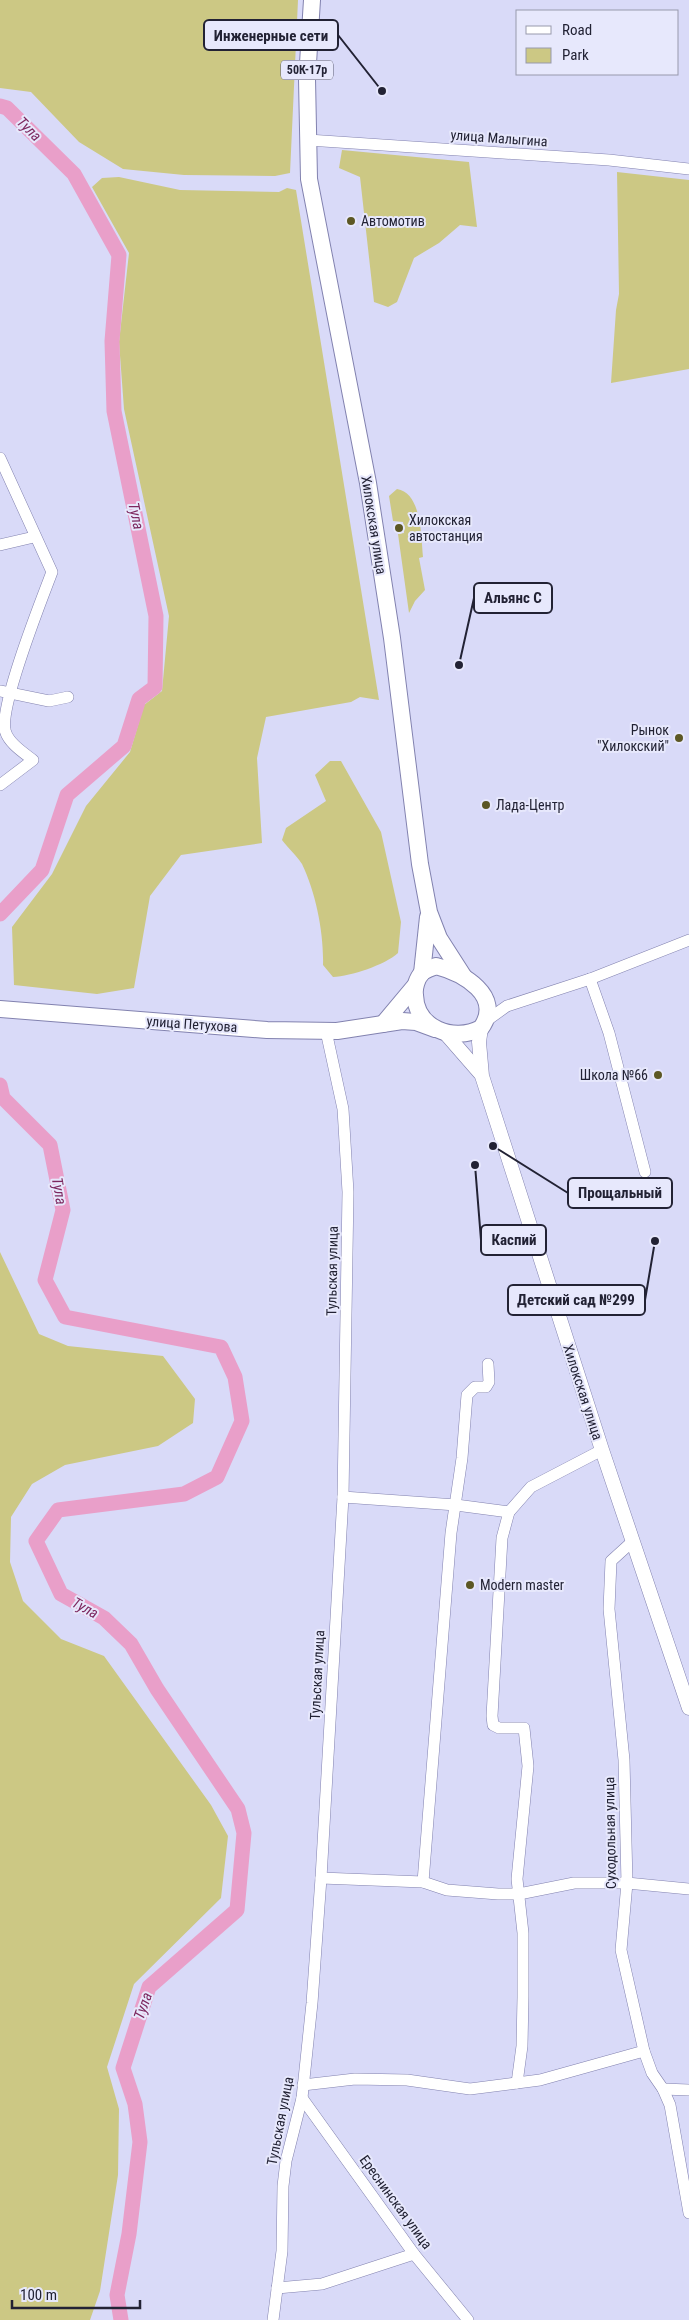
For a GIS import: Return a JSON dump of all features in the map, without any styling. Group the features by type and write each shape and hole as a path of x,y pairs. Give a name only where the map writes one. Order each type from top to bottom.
{"highway":[{"name":"50К-17р","path":"308,140 307,79 312,0"},
{"name":"Хилокская улица","path":"308,140 310,179 368,483 392,638 420,864 428,912"},
{"path":"428,912 440,938 464,976 484,997 488,1005 483,1025 458,1036 441,1031 424,1020 417,1010 418,980 428,912"},
{"path":"383,1024 418,980 436,966 464,976"},
{"name":"улица Петухова","path":"0,1009 267,1030 326,1031 416,1022 441,1031"}],"main road":[{"path":"482,1076 479,1042 483,1025"},
{"path":"441,1031 482,1076"},
{"name":"Хилокская улица","path":"482,1076 602,1450 689,1708"}],"street":[{"name":"улица Малыгина","path":"308,140 609,160 689,169"},
{"path":"0,458 25,510 34,537 52,572 5,692 5,731 17,748 34,760 0,786"},
{"path":"0,545 34,537"},
{"path":"5,692 49,701 68,697"},
{"path":"483,1025 507,1006 590,979 689,940"},
{"path":"590,979 609,1033 645,1172"},
{"path":"484,997 507,1006"},
{"name":"Тульская улица","path":"273,2320 282,2251 283,2186 286,2161 304,2085 321,1878 343,1497 348,1192 342,1109 326,1031"},
{"path":"423,1882 451,1533 456,1505 467,1395 475,1387 486,1387 489,1382 488,1364"},
{"path":"517,2083 522,2046 523,1932 517,1879 528,1766 524,1728 499,1728 493,1725 502,1538 509,1512 531,1487 602,1450"},
{"path":"343,1497 456,1505 509,1512"},
{"name":"Суходольная улица","path":"633,1541 611,1561 609,1580 609,1609 624,1760 628,1883 621,1950 644,2051 652,2073 663,2089 675,2126 689,2213"},
{"path":"321,1878 423,1882 446,1890 519,1894 574,1884 628,1883 689,1888"},
{"path":"304,2085 355,2079 398,2080 470,2089 517,2083 583,2070 644,2051"},
{"path":"663,2089 689,2090"},
{"name":"Ереснинская улица","path":"302,2098 414,2254 468,2320"},
{"path":"277,2288 322,2284 414,2254"}],"green space":[{"path":"0,0 298,0 290,173 275,176 184,175 123,169 79,142 31,92 0,88"},
{"path":"342,150 469,162 477,227 460,225 439,243 414,258 397,302 388,307 374,302 360,177 339,168"},
{"path":"617,172 689,180 689,369 611,383 616,310 619,294"},
{"path":"119,177 180,190 279,192 287,188 296,190 379,700 360,697 351,702 266,717 257,758 262,843 181,855 150,896 134,988 97,994 14,985 12,927 52,874 86,806 130,752 144,705 162,691 169,616 124,409 119,342 129,253 92,187 102,178"},
{"path":"397,489 405,492 416,507 422,538 423,557 419,558 425,590 415,601 409,613 398,534 404,533 403,522 393,521 389,496"},
{"path":"330,761 341,761 381,832 401,922 398,953 385,962 367,969 349,975 333,977 323,965 318,914 307,875 300,861 282,840 286,828 326,801 315,775"},
{"path":"0,1252 39,1334 68,1346 163,1356 195,1399 193,1423 158,1446 65,1465 32,1484 11,1517 10,1562 23,1601 61,1639 104,1656 211,1805 228,1836 221,1898 134,1984 107,2067 119,2109 118,2175 100,2291 90,2320 0,2320"}],"waterway":[{"name":"Тула","path":"0,106 7,108 74,174 119,255 112,341 114,411 156,616 155,687 139,699 124,746 67,795 42,870 0,914"},
{"name":"Тула","path":"0,1085 3,1098 50,1145 63,1210 45,1280 65,1317 221,1347 235,1377 242,1421 217,1477 184,1494 58,1510 36,1541 61,1594 104,1618 131,1644 157,1689 238,1809 244,1833 237,1910 149,1987 123,2068 135,2104 140,2142 129,2234 117,2295 121,2320"}],"place":[{"name":"Инженерные сети","path":"382,91"},
{"name":"Автомотив","path":"351,221"},
{"name":"Хилокская автостанция","path":"399,528"},
{"name":"Альянс С","path":"459,665"},
{"name":"Рынок \"Хилокский\"","path":"679,738"},
{"name":"Лада-Центр","path":"486,805"},
{"name":"Школа №66","path":"658,1075"},
{"name":"Прощальный","path":"493,1146"},
{"name":"Каспий","path":"475,1165"},
{"name":"Детский сад №299","path":"655,1241"},
{"name":"Modern master","path":"470,1585"}]}
